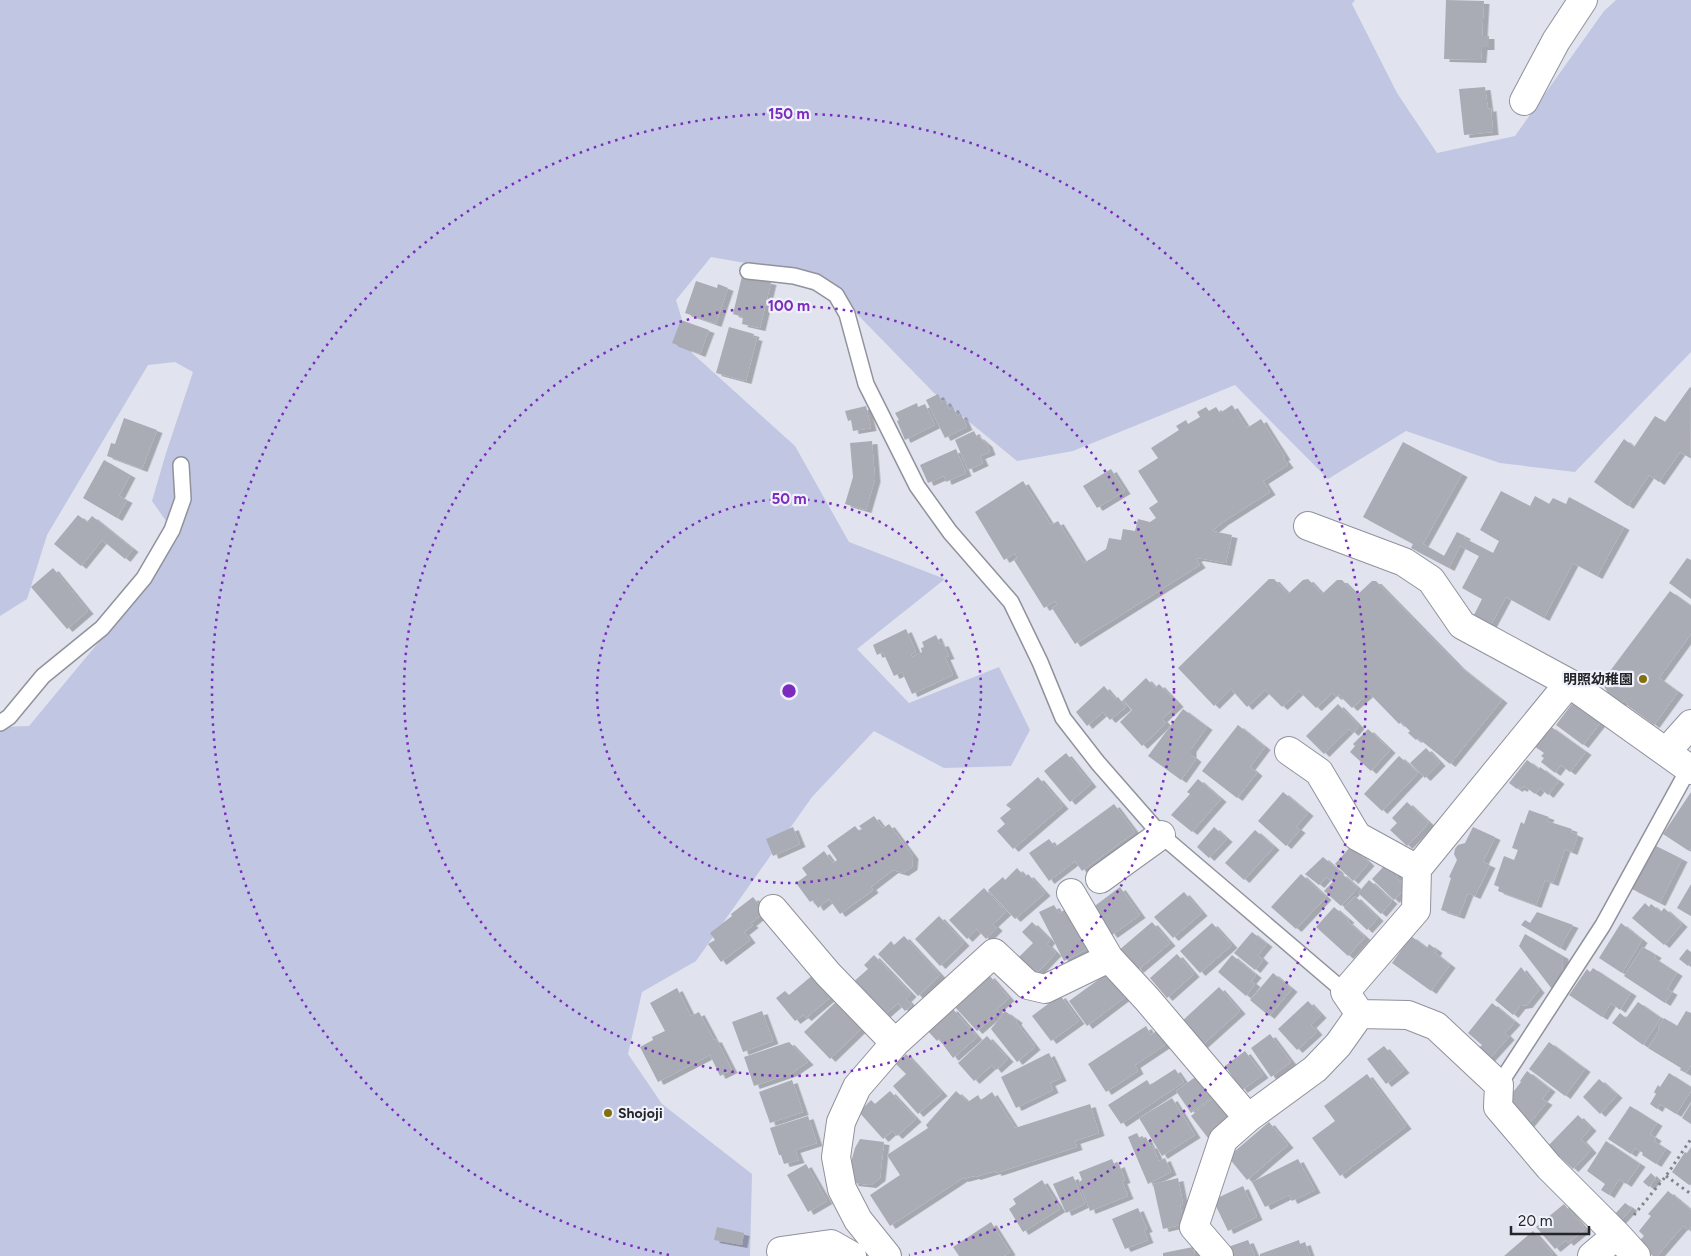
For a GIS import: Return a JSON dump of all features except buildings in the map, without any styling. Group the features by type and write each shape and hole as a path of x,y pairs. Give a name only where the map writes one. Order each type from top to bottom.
{"street":[{"path":"1524,101 1556,41 1583,0"},
{"path":"1308,526 1404,562 1431,580 1462,625 1569,683 1690,769"},
{"path":"1219,1256 1194,1228 1223,1140 1248,1118 1315,1069 1338,1045 1353,1003 1416,910 1417,869 1569,683"},
{"path":"1666,752 1691,724"},
{"path":"1289,751 1319,772 1357,836 1417,869"},
{"path":"1100,879 1161,835"},
{"path":"1071,893 1109,958 1147,999 1248,1118"},
{"path":"773,909 828,974 895,1043"},
{"path":"887,1256 858,1220 842,1189 836,1157 841,1122 857,1087 895,1043 994,952 1028,985 1045,989 1109,958"},
{"path":"1353,1003 1408,1015 1436,1026 1499,1085 1498,1107 1549,1167 1636,1256"},
{"path":"1592,1256 1617,1235"},
{"path":"781,1251 831,1244 852,1256"}],"lane":[{"path":"748,271 794,276 816,282 836,295 848,314 866,384 917,486 950,532 1011,602 1040,662 1062,718 1098,763 1161,835 1353,1003"},
{"path":"0,723 9,716 43,676 102,628 144,578 172,530 182,499 181,465"},
{"path":"1499,1085 1604,925 1690,769"}],"path":[{"path":"1617,1235 1666,1176 1691,1139"},
{"path":"1666,1176 1691,1194"}],"shaded area":[{"path":"0,0 1355,0 1352,4 1397,93 1437,153 1515,136 1604,11 1616,0 1691,0 1691,352 1575,472 1500,463 1406,431 1328,479 1235,385 1073,451 1017,461 934,393 820,276 711,257 676,300 692,353 795,446 849,542 945,579 857,649 909,703 999,667 1030,730 1011,766 944,768 874,731 812,797 696,961 642,992 628,1054 662,1104 752,1174 750,1256 0,1256 0,727 29,726 147,584 178,538 152,501 193,372 175,362 148,365 47,535 27,599 0,616"}],"place":[{"name":"明照幼稚園","path":"1643,679"},
{"name":"Shojoji","path":"608,1113"}]}
